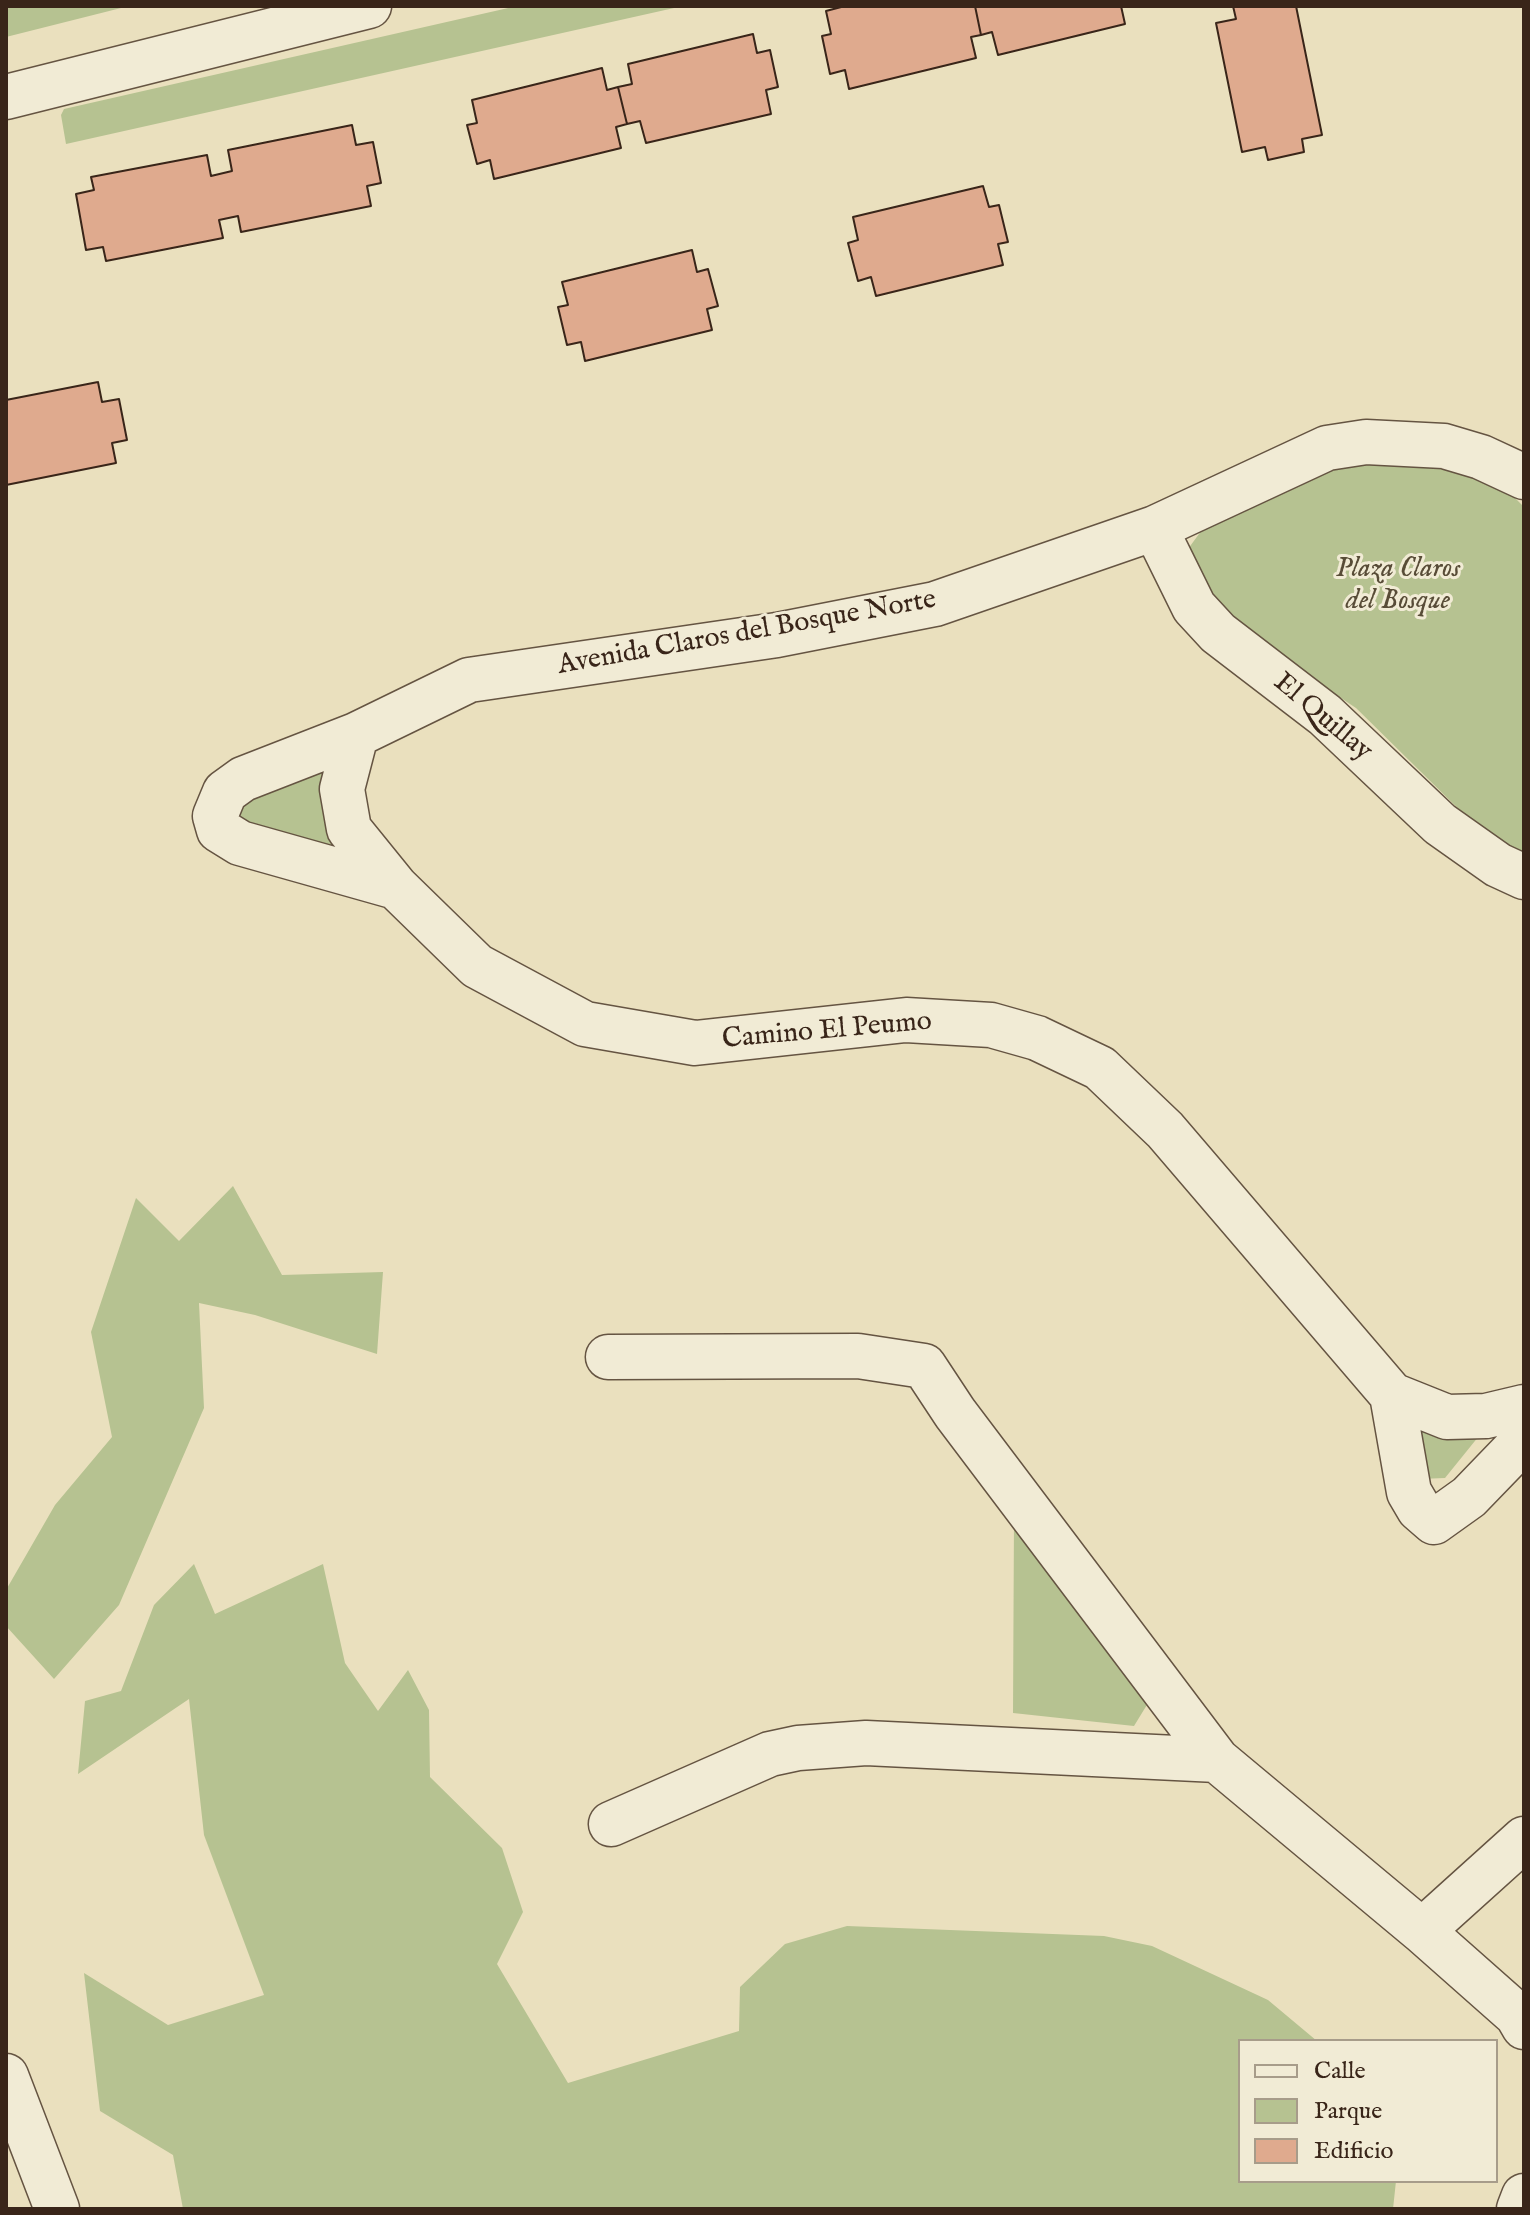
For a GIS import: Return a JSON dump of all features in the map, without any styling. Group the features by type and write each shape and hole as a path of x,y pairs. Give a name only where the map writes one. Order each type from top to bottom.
{"street":[{"path":"6,97 369,6"},
{"name":"Avenida Claros del Bosque Norte","path":"215,816 225,792 243,779 356,735 469,680 777,635 935,604 1155,528 1327,448 1366,442 1444,446 1481,457 1524,477"},
{"name":"El Quillay","path":"1155,528 1194,607 1218,633 1325,715 1440,824 1498,865 1524,877"},
{"name":"Camino El Peumo","path":"356,735 342,789 349,829 396,887 477,966 585,1024 695,1043 906,1020 991,1025 1037,1038 1100,1068 1165,1130 1392,1395 1447,1417 1486,1416 1524,1407"},
{"name":"Camino El Peumo","path":"215,816 219,830 240,843 396,887"},
{"path":"608,1357 858,1356 924,1366 955,1413 1217,1760 1522,2019"},
{"path":"1392,1395 1409,1492 1419,1509 1434,1522 1469,1497 1524,1440"},
{"path":"611,1824 770,1754 798,1748 866,1743 1217,1760"},
{"path":"1422,1931 1524,1839"},
{"path":"6,2076 57,2209"},
{"path":"1519,2209 1524,2196"}],"green space":[{"path":"6,6 129,6 6,37"},
{"path":"517,6 683,6 66,144 61,115 64,109"},
{"name":"Plaza Claros del Bosque","path":"1407,458 1504,487 1524,507 1524,852 1484,834 1356,708 1252,639 1215,607 1185,553 1213,515 1307,471"},
{"path":"319,768 330,777 338,848 235,821 243,791"},
{"path":"233,1186 282,1275 383,1272 377,1354 255,1315 199,1303 204,1408 119,1605 54,1679 6,1626 6,1590 55,1505 112,1437 91,1332 136,1198 179,1241"},
{"path":"1419,1431 1443,1435 1483,1431 1445,1478 1420,1479"},
{"path":"1014,1517 1153,1695 1134,1726 1013,1713"},
{"path":"194,1564 215,1614 323,1564 345,1663 378,1711 408,1670 429,1710 430,1777 502,1848 523,1912 497,1964 568,2083 739,2031 740,1987 785,1944 847,1926 1104,1936 1152,1946 1268,2000 1315,2039 1238,2039 1238,2183 1396,2183 1393,2209 183,2209 173,2155 100,2111 84,1973 168,2025 264,1995 204,1835 189,1699 78,1774 85,1701 121,1691 154,1605"}],"building":[{"path":"845,6 975,6 981,35 971,37 976,58 849,89 845,70 830,74 822,36 831,34 826,11"},
{"path":"975,6 1121,6 1125,24 998,55 992,32 981,35"},
{"path":"1233,6 1296,6 1322,135 1302,139 1304,152 1268,160 1265,147 1242,152 1216,23 1236,19"},
{"path":"753,34 757,53 770,50 778,87 766,90 771,114 646,143 640,121 627,124 618,87 632,84 628,64"},
{"path":"602,68 607,90 618,87 627,124 616,127 621,148 494,179 490,160 477,164 467,125 477,123 472,100"},
{"path":"352,125 356,145 373,142 381,183 367,186 371,206 241,232 238,216 219,220 223,238 106,261 103,247 86,250 76,194 94,190 91,177 207,155 211,176 232,171 228,150"},
{"path":"983,186 989,207 999,205 1008,242 998,244 1003,265 876,296 871,277 858,281 848,243 858,240 853,217"},
{"path":"692,250 697,272 708,269 718,306 707,309 712,330 585,361 581,342 567,345 558,307 568,305 562,282"},
{"path":"98,382 102,402 119,399 127,440 112,443 116,463 6,485 6,400"}]}
